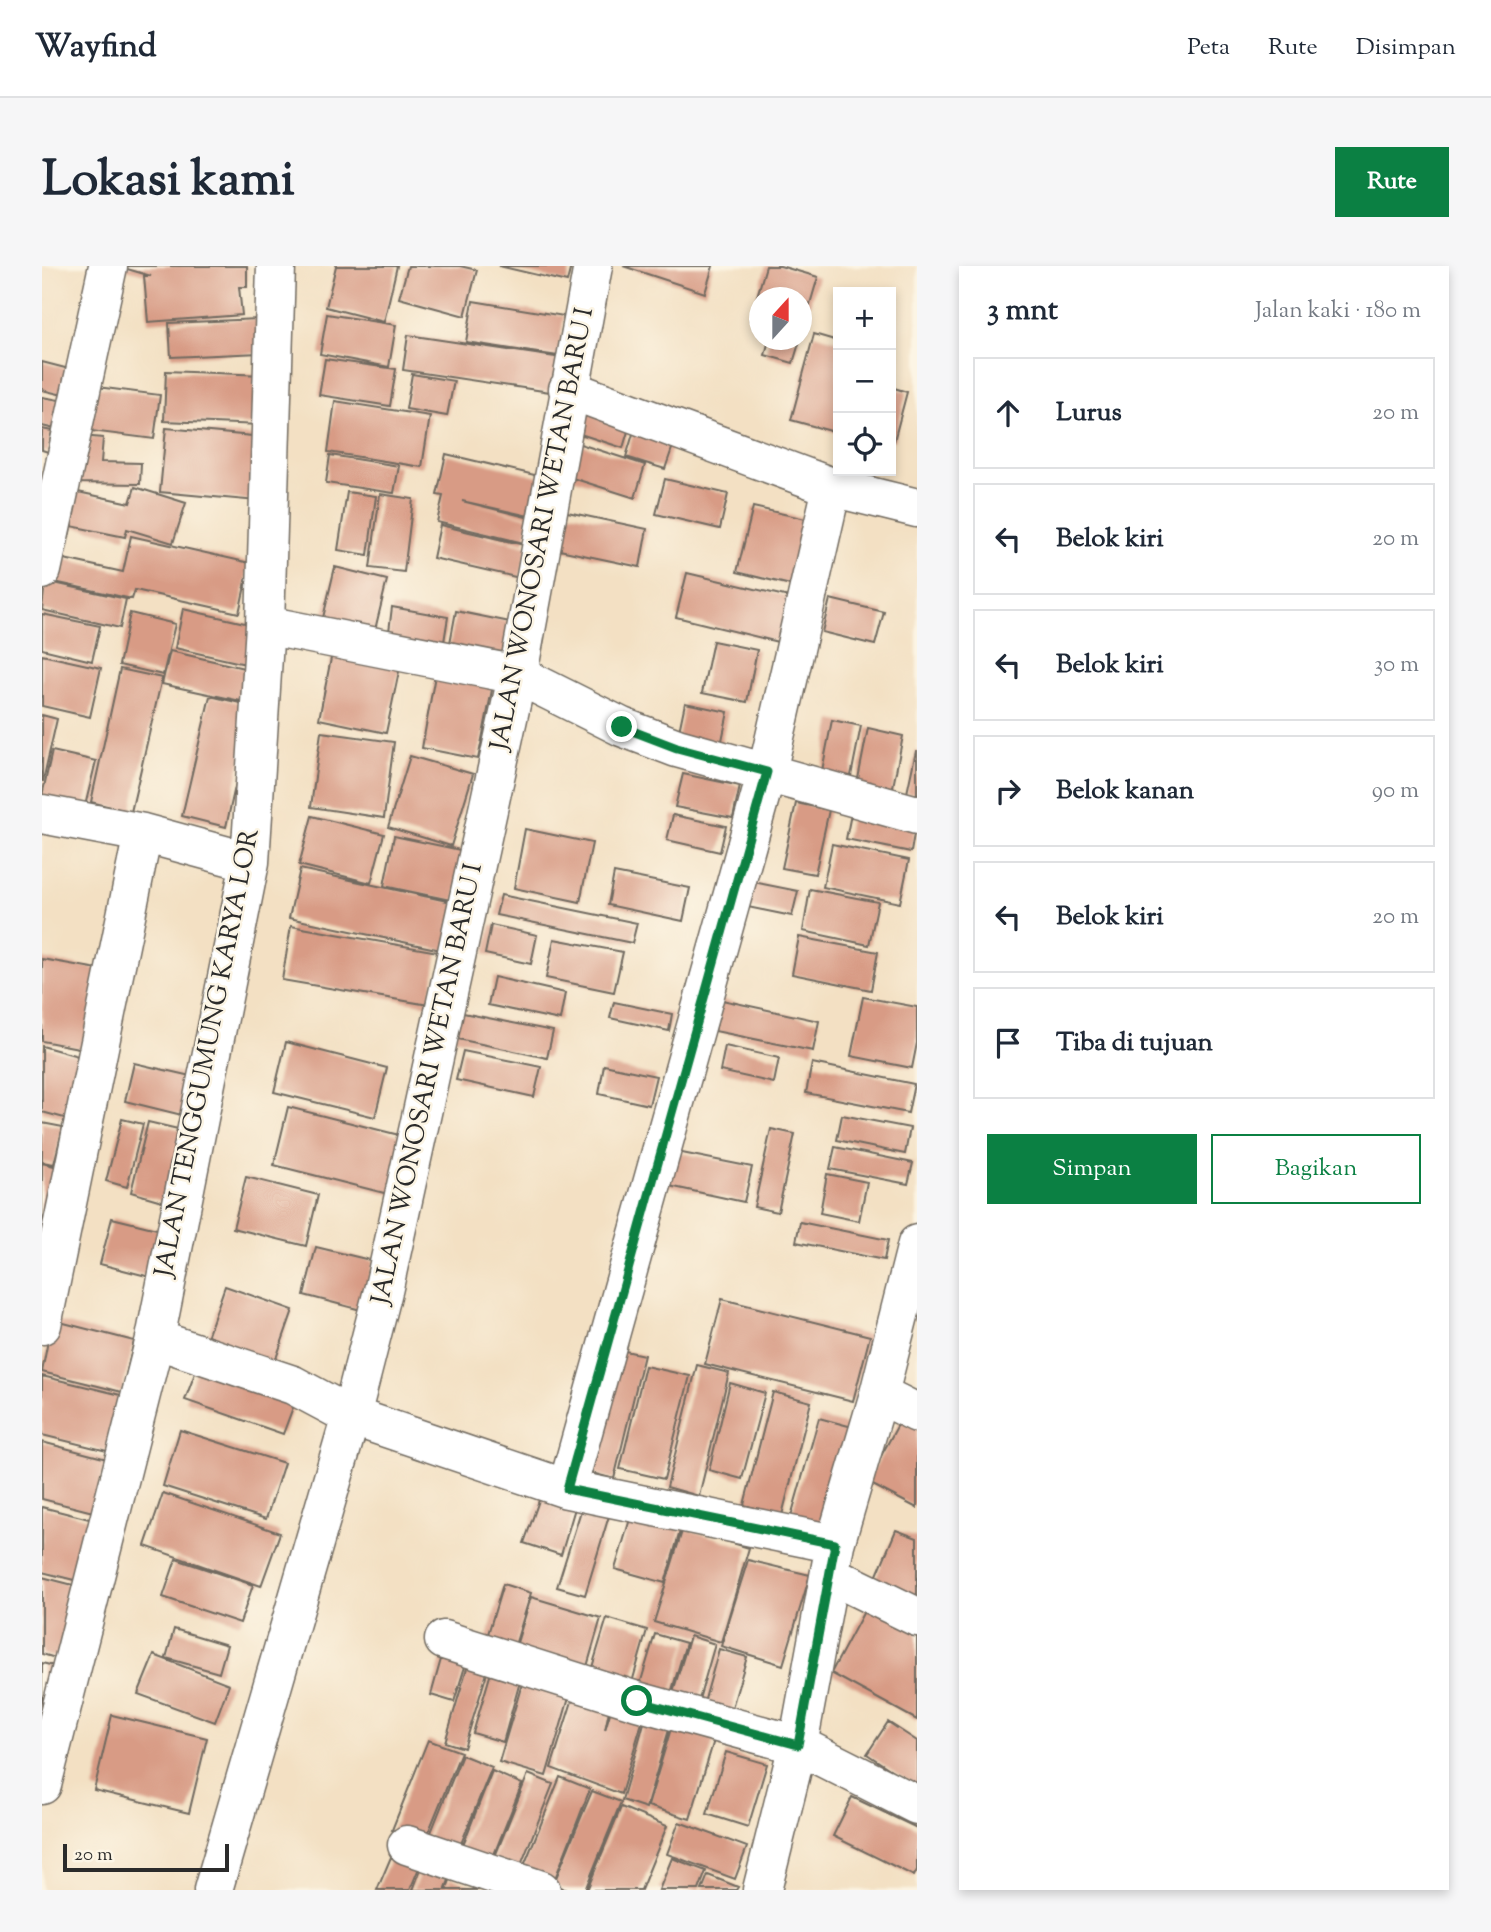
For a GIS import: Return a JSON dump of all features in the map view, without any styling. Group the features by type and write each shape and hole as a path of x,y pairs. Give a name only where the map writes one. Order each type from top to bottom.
{"street":[{"path":"42,570 108,266"},
{"name":"JALAN TENGGUMUNG KARYA LOR","path":"42,1784 155,1339 250,862 265,625 276,266"},
{"name":"JALAN WONOSARI WETAN BARU I","path":"212,1890 351,1416 384,1287 518,675 568,389 593,266"},
{"path":"568,389 832,487 917,508"},
{"path":"567,1489 767,772 832,487"},
{"path":"265,625 518,675 622,727 677,748 917,815"},
{"path":"42,814 143,833 250,862"},
{"path":"42,1325 143,833"},
{"path":"762,1890 798,1745 833,1560 917,1244"},
{"path":"155,1339 293,1385 351,1416 567,1489 833,1560 917,1617"},
{"path":"879,1394 917,1413"},
{"path":"444,1640 637,1701 798,1745 917,1805"},
{"path":"407,1845 541,1890"}],"building":[{"path":"117,266 247,266 247,287 239,287 242,315 148,322 144,276 151,276"},
{"path":"336,266 397,266 384,322 326,307"},
{"path":"408,266 460,266 477,270 465,316 399,298"},
{"path":"499,266 571,266 567,282"},
{"path":"623,266 713,266 705,293"},
{"path":"766,266 780,266 818,277 812,297 812,287 760,287"},
{"path":"473,301 564,316 558,356 466,342"},
{"path":"327,314 396,325 389,367 320,354"},
{"path":"258,319 260,353 171,357 169,323"},
{"path":"814,334 833,340 833,432 791,420 810,350 812,350"},
{"path":"408,335 562,358 557,393 403,370"},
{"path":"766,350 797,350 793,363 765,355"},
{"path":"325,359 396,369 390,406 319,395"},
{"path":"42,362 73,370 67,396 42,390"},
{"path":"166,371 263,375 261,425 164,421"},
{"path":"412,374 454,381 447,416 406,409"},
{"path":"97,387 160,395 154,439 91,431"},
{"path":"896,389 907,392 896,433"},
{"path":"42,397 65,401 59,430 42,426"},
{"path":"335,401 430,416 422,467 328,452"},
{"path":"580,401 632,418 623,448 571,431"},
{"path":"636,424 676,437 665,469 626,457"},
{"path":"166,428 263,437 257,501 160,492"},
{"path":"42,429 52,431 48,452 42,450"},
{"path":"81,436 103,438 101,462 141,463 140,484 74,483"},
{"path":"577,443 645,465 635,498 566,476"},
{"path":"446,454 547,478 538,518 462,501 530,518 524,543 437,522 443,496 437,495"},
{"path":"330,455 399,466 394,493 326,483"},
{"path":"665,479 728,494 720,529 656,514"},
{"path":"135,487 186,503 173,543 127,529 125,537 66,525 73,491 130,503"},
{"path":"347,492 376,496 368,555 338,550"},
{"path":"380,494 413,499 404,572 370,568"},
{"path":"753,507 819,522 803,588 737,572"},
{"path":"558,510 647,529 640,567 550,548"},
{"path":"440,525 528,546 520,578 433,558"},
{"path":"131,536 250,563 239,613 135,590 132,599 50,581 55,557 123,572"},
{"path":"335,567 387,580 374,634 322,622"},
{"path":"687,573 789,597 778,642 676,617"},
{"path":"45,581 126,599 120,628 42,610"},
{"path":"830,599 884,612 875,645 822,632"},
{"path":"392,607 448,617 443,648 388,640"},
{"path":"183,609 258,626 250,665 175,648"},
{"path":"456,611 515,623 505,671 447,659"},
{"path":"130,613 175,624 163,675 119,665"},
{"path":"42,614 100,626 92,661 42,649"},
{"path":"713,641 757,650 747,702 702,693"},
{"path":"334,643 402,657 386,733 319,719"},
{"path":"170,651 257,671 250,703 162,684"},
{"path":"42,655 101,668 90,717 42,706"},
{"path":"437,664 495,675 478,759 422,748"},
{"path":"120,669 162,678 131,812 91,802"},
{"path":"210,696 253,706 226,827 182,816"},
{"path":"685,703 728,712 720,750 677,741"},
{"path":"42,715 57,719 43,781 42,781"},
{"path":"832,720 861,726 850,781 821,776"},
{"path":"868,728 903,736 891,797 856,789"},
{"path":"321,732 394,742 384,818 311,807"},
{"path":"52,751 96,761 85,806 42,796"},
{"path":"917,751 917,795 907,793"},
{"path":"410,756 473,774 451,846 388,827"},
{"path":"683,774 740,786 733,818 675,807"},
{"path":"796,803 829,810 815,874 782,868"},
{"path":"852,809 916,822 911,852 846,839"},
{"path":"673,815 726,826 720,852 667,840"},
{"path":"312,816 384,834 371,883 299,865"},
{"path":"525,829 592,843 580,902 514,888"},
{"path":"394,836 465,851 455,901 384,886"},
{"path":"832,844 909,860 900,903 823,887"},
{"path":"300,869 456,903 446,951 289,918"},
{"path":"614,873 690,888 683,921 608,905"},
{"path":"743,880 798,891 792,916 738,905"},
{"path":"810,889 878,902 869,945 803,931"},
{"path":"501,895 637,923 632,943 496,915"},
{"path":"491,925 537,935 531,964 485,954"},
{"path":"291,926 438,952 429,1005 282,980"},
{"path":"799,937 878,952 871,990 792,974"},
{"path":"554,939 623,952 614,992 546,978"},
{"path":"42,959 98,969 84,1049 42,1041"},
{"path":"494,977 565,993 560,1020 488,1005"},
{"path":"863,997 917,1007 917,1043 912,1068 851,1056"},
{"path":"722,1000 819,1021 813,1051 715,1031"},
{"path":"614,1002 672,1014 669,1031 610,1018"},
{"path":"458,1012 553,1031 547,1058 453,1038"},
{"path":"286,1042 387,1068 375,1117 274,1092"},
{"path":"42,1046 85,1058 68,1119 42,1112"},
{"path":"725,1046 779,1058 774,1083 720,1071"},
{"path":"463,1051 541,1067 534,1097 456,1080"},
{"path":"134,1063 195,1077 186,1116 125,1101"},
{"path":"812,1063 914,1084 908,1113 806,1093"},
{"path":"604,1065 656,1076 649,1105 599,1094"},
{"path":"288,1107 411,1138 396,1196 274,1165"},
{"path":"842,1115 910,1128 905,1154 837,1140"},
{"path":"122,1119 143,1124 127,1187 106,1181"},
{"path":"148,1122 191,1132 172,1204 131,1192"},
{"path":"42,1123 63,1127 54,1164 42,1162"},
{"path":"771,1129 795,1134 778,1212 754,1207"},
{"path":"835,1147 913,1163 908,1184 830,1169"},
{"path":"667,1150 752,1167 744,1202 660,1184"},
{"path":"42,1163 58,1167 46,1221 42,1220"},
{"path":"827,1174 867,1182 859,1221 820,1213"},
{"path":"246,1177 318,1195 306,1246 233,1228"},
{"path":"112,1218 169,1232 158,1279 100,1264"},
{"path":"800,1222 888,1240 884,1260 796,1242"},
{"path":"316,1247 374,1261 361,1310 304,1295"},
{"path":"225,1286 293,1310 272,1370 204,1346"},
{"path":"722,1299 870,1336 853,1401 705,1364"},
{"path":"52,1320 134,1341 122,1392 42,1372"},
{"path":"611,1348 644,1355 614,1479 581,1470"},
{"path":"201,1357 299,1391 283,1434 185,1400"},
{"path":"697,1365 729,1373 699,1496 667,1487"},
{"path":"645,1366 690,1376 664,1479 620,1469"},
{"path":"42,1376 125,1396 111,1452 42,1435"},
{"path":"730,1383 765,1393 742,1479 709,1470"},
{"path":"773,1392 811,1402 782,1515 744,1505"},
{"path":"819,1418 856,1428 829,1530 790,1520"},
{"path":"901,1419 917,1427 917,1508 867,1482"},
{"path":"180,1430 284,1463 266,1519 163,1486"},
{"path":"42,1442 107,1459 93,1512 42,1499"},
{"path":"543,1489 578,1498 561,1555 524,1543"},
{"path":"163,1493 280,1533 261,1586 145,1546"},
{"path":"585,1498 612,1506 585,1595 557,1587"},
{"path":"42,1507 93,1520 78,1581 42,1572"},
{"path":"633,1509 682,1524 665,1583 615,1569"},
{"path":"683,1528 749,1548 721,1642 654,1622"},
{"path":"896,1530 917,1538 917,1606 872,1587"},
{"path":"176,1559 253,1585 240,1623 163,1597"},
{"path":"748,1560 810,1575 783,1665 721,1646"},
{"path":"42,1577 77,1586 59,1659 42,1654"},
{"path":"503,1584 531,1593 513,1652 485,1644"},
{"path":"531,1597 601,1618 584,1677 513,1656"},
{"path":"869,1602 917,1628 917,1720 831,1673"},
{"path":"607,1618 647,1630 631,1686 590,1674"},
{"path":"174,1629 227,1645 219,1673 166,1658"},
{"path":"655,1634 686,1643 669,1700 638,1691"},
{"path":"690,1636 715,1644 696,1710 670,1702"},
{"path":"719,1649 747,1657 729,1718 702,1710"},
{"path":"443,1652 467,1660 454,1702 431,1695"},
{"path":"154,1655 229,1684 215,1722 138,1694"},
{"path":"470,1658 490,1663 464,1748 445,1742"},
{"path":"42,1663 62,1668 42,1717"},
{"path":"492,1669 521,1678 503,1742 473,1733"},
{"path":"524,1677 571,1691 546,1776 499,1762"},
{"path":"574,1695 610,1706 605,1730 613,1703 645,1712 621,1794 551,1768"},
{"path":"648,1709 673,1716 646,1808 622,1800"},
{"path":"112,1715 207,1738 189,1813 94,1790"},
{"path":"675,1715 718,1727 690,1819 648,1806"},
{"path":"888,1722 917,1741 917,1787 867,1754"},
{"path":"428,1740 461,1752 424,1843 392,1830"},
{"path":"726,1752 767,1764 748,1827 707,1814"},
{"path":"462,1755 492,1767 456,1856 426,1845"},
{"path":"492,1771 522,1784 489,1867 459,1855"},
{"path":"528,1774 553,1784 517,1875 492,1864"},
{"path":"560,1777 590,1789 554,1881 523,1868"},
{"path":"592,1791 621,1802 585,1890 567,1890 553,1885"},
{"path":"852,1797 917,1828 917,1870 914,1876 833,1836"},
{"path":"621,1807 667,1826 641,1890 587,1890"},
{"path":"679,1822 747,1847 735,1879 667,1854"},
{"path":"391,1857 419,1868 410,1890 377,1890"},
{"path":"672,1858 706,1871 699,1890 659,1890"},
{"path":"421,1869 449,1880 445,1890 413,1890"},
{"path":"708,1875 738,1887 736,1890 702,1890"},
{"path":"451,1878 482,1890 446,1890"}],"route":[{"path":"622,727 677,748 767,772 567,1489 835,1544 798,1745 637,1701"}]}
